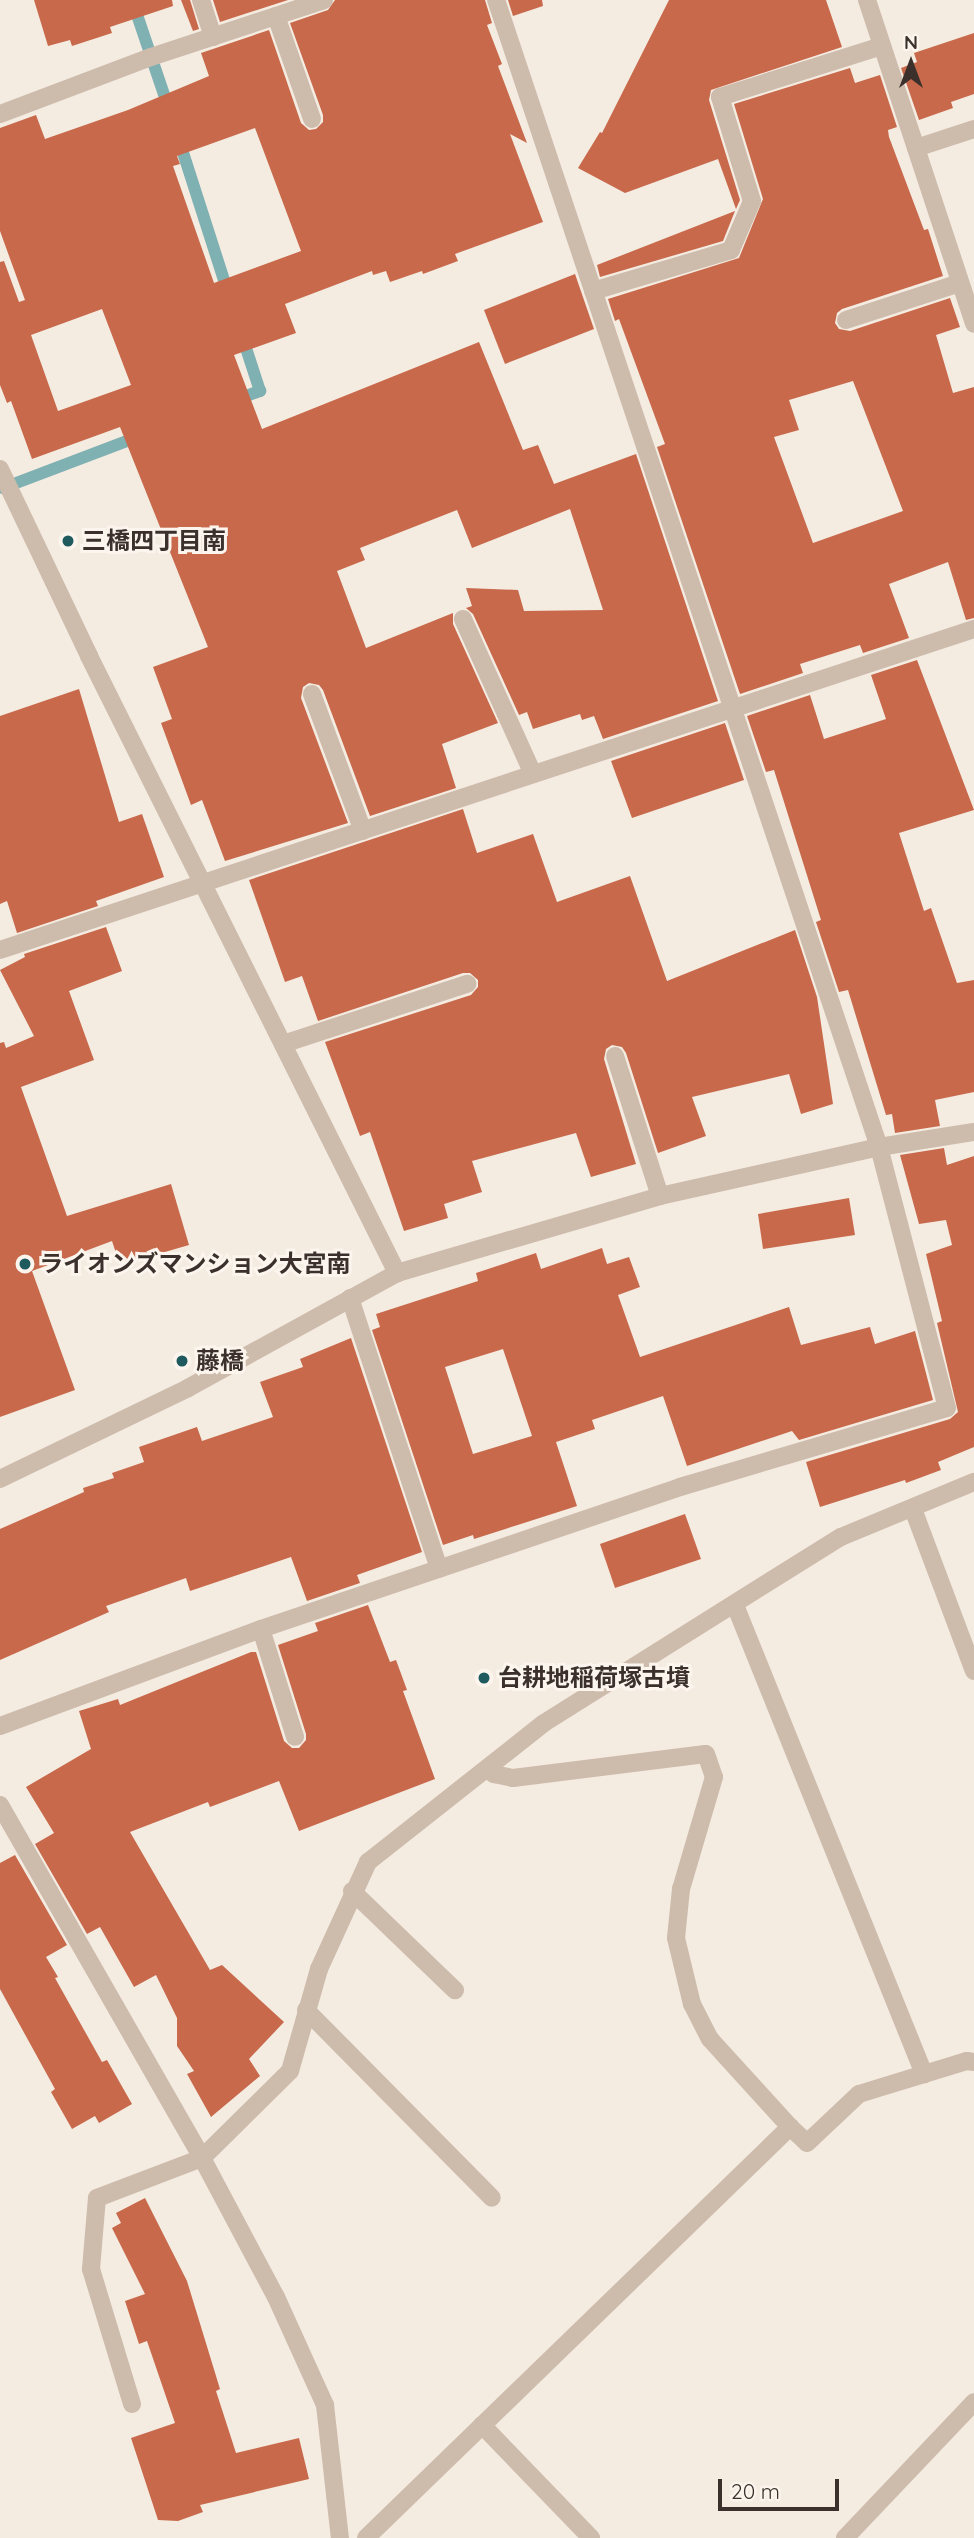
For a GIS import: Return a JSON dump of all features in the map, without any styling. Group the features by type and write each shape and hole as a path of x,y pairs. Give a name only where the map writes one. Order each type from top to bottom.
{"street":[{"path":"201,0 213,37"},
{"path":"0,114 324,0"},
{"path":"0,1726 261,1629 680,1487 947,1408 879,1147 496,0"},
{"path":"867,0 974,324"},
{"path":"276,16 312,120"},
{"path":"593,291 731,250 752,201 720,97 882,46"},
{"path":"916,148 974,129"},
{"path":"846,320 960,283"},
{"path":"0,469 397,1273"},
{"path":"463,618 534,774"},
{"path":"0,950 974,629"},
{"path":"312,694 363,831"},
{"path":"283,1044 467,984"},
{"path":"615,1056 660,1196"},
{"path":"0,1479 188,1388 397,1273 660,1196 879,1147 974,1132"},
{"path":"350,1298 439,1569"},
{"path":"132,2404 91,2269 97,2198 202,2158 290,2071 319,1969 352,1891 368,1862 544,1723 841,1537 974,1482"},
{"path":"913,1508 974,1671"},
{"path":"735,1605 924,2074"},
{"path":"261,1629 295,1737"},
{"path":"487,1769 494,1774 513,1778 706,1754 714,1777 681,1889 676,1938 692,2004 710,2039 807,2143 859,2094 967,2061 974,2062"},
{"path":"0,1805 202,2158 276,2297 325,2405 340,2538"},
{"path":"352,1891 455,1990"},
{"path":"306,2010 492,2198"},
{"path":"339,2513 365,2538 790,2127"},
{"path":"845,2538 972,2409"},
{"path":"482,2425 591,2538"}],"building":[{"path":"34,0 172,0 173,6 110,27 112,33 72,46 70,40 48,46"},
{"path":"181,0 190,0 199,29 193,31"},
{"path":"213,0 288,0 220,22"},
{"path":"335,0 485,0 492,23 487,25 502,64 498,66 527,143 510,134 543,222 455,254 458,261 423,274 422,271 390,282 386,271 373,275 372,271 285,304 296,333 234,355 262,429 479,342 523,450 538,445 554,484 636,454 718,701 603,739 594,716 582,720 580,714 533,729 527,712 519,715 473,614 466,608 472,606 466,588 518,590 524,611 603,610 570,509 472,548 457,510 360,548 365,560 337,571 366,648 453,613 453,624 498,723 442,744 456,788 370,816 323,690 319,685 309,683 303,687 301,698 348,823 225,861 202,800 191,805 161,723 172,719 153,667 208,647 120,427 32,459 11,401 7,403 0,385 0,262 4,261 19,302 25,300 0,231 0,128 36,115 45,139 128,110 209,76 201,53 269,30 301,123 309,130 316,129 323,122 323,115 290,23 328,10","holes":["255,128 301,251 214,283 173,166 180,164 177,156","102,309 131,385 58,411 31,335"]},
{"path":"508,0 542,0 543,6 513,16"},
{"path":"669,0 826,0 842,47 711,90 709,100 740,200 736,209 718,159 625,193 578,168 600,132 602,133"},
{"path":"974,33 974,94 951,102 953,108 919,120 901,68 917,62 914,53"},
{"path":"850,68 855,83 880,75 897,127 888,130 889,137 924,230 928,229 943,276 842,309 837,313 835,323 839,329 850,331 950,298 960,327 936,335 953,393 974,387 974,618 966,620 948,562 889,584 909,638 863,653 860,645 800,664 803,673 740,694 657,447 665,444 619,319 615,321 608,299 739,258 763,199 734,104","holes":["853,381 903,511 813,543 774,437 799,430 789,400"]},
{"path":"735,211 723,241 600,277 597,265"},
{"path":"575,274 594,329 505,364 484,310"},
{"path":"917,660 974,810 899,833 924,911 931,908 957,983 974,980 974,1092 935,1100 940,1126 895,1133 892,1114 886,1115 848,990 839,992 816,922 821,920 774,770 766,772 747,716 810,695 824,739 886,719 871,675"},
{"path":"79,689 119,822 142,814 164,877 96,901 98,906 17,933 7,901 0,904 0,716"},
{"path":"725,723 744,780 632,818 611,761"},
{"path":"463,809 477,853 533,834 557,902 630,876 667,981 795,930 817,997 833,1104 801,1114 789,1074 692,1097 706,1136 658,1153 626,1053 622,1047 612,1045 606,1049 604,1059 636,1164 591,1177 576,1133 472,1161 482,1192 444,1204 448,1218 404,1231 370,1132 360,1136 325,1042 471,995 478,987 478,980 470,973 463,973 318,1021 302,976 285,982 249,880"},
{"path":"106,927 122,971 69,991 94,1060 21,1087 67,1216 171,1184 189,1245 120,1265 112,1241 32,1271 75,1390 0,1417 0,1043 4,1042 6,1048 34,1036 0,970 25,957 24,954"},
{"path":"944,1148 947,1165 974,1156 974,1447 938,1462 941,1470 906,1483 905,1480 820,1507 806,1462 950,1419 958,1412 937,1323 942,1321 926,1254 952,1245 946,1220 919,1224 900,1155"},
{"path":"849,1198 855,1235 763,1249 758,1214"},
{"path":"602,1248 607,1264 629,1257 640,1287 618,1295 640,1357 789,1307 801,1345 870,1327 875,1344 915,1331 933,1400 799,1440 792,1431 687,1466 663,1396 592,1420 595,1429 556,1442 577,1506 474,1539 473,1535 443,1545 372,1330 380,1327 376,1314 478,1281 476,1273 536,1253 541,1269","holes":["503,1349 532,1436 473,1454 445,1367"]},
{"path":"351,1338 422,1552 357,1575 360,1583 307,1601 291,1557 190,1591 186,1578 106,1606 109,1612 0,1660 0,1529 84,1492 83,1488 114,1478 112,1473 144,1462 139,1447 197,1427 202,1441 273,1417 260,1382 303,1367 300,1359"},
{"path":"685,1514 701,1559 615,1588 600,1544"},
{"path":"368,1605 390,1662 396,1660 407,1690 403,1691 435,1779 299,1831 279,1781 210,1807 208,1802 130,1832 210,1970 222,1965 284,2022 249,2059 260,2076 211,2117 187,2074 194,2071 177,2046 177,2018 156,1975 134,1987 100,1927 87,1934 35,1844 54,1833 26,1787 91,1749 79,1711 118,1699 120,1705 251,1652 256,1652 284,1741 292,1748 299,1748 306,1740 306,1734 278,1645 318,1631 315,1623"},
{"path":"15,1855 67,1945 46,1957 58,1977 55,1978 102,2062 107,2060 132,2104 99,2123 95,2116 72,2129 51,2092 55,2089 0,1989 0,1863"},
{"path":"145,2198 187,2281 220,2389 216,2391 236,2453 299,2438 309,2479 200,2505 203,2512 178,2521 158,2520 131,2438 175,2423 147,2341 139,2344 125,2301 145,2294 112,2228 121,2223 116,2213"}],"waterway":[{"path":"132,0 169,109"},
{"path":"179,140 229,296"},
{"path":"235,400 260,391 242,336"},
{"path":"3,488 140,436"}],"place":[{"name":"三橋四丁目南","path":"68,541"},
{"name":"ライオンズマンション大宮南","path":"25,1264"},
{"name":"藤橋","path":"182,1361"},
{"name":"台耕地稲荷塚古墳","path":"484,1678"}]}
